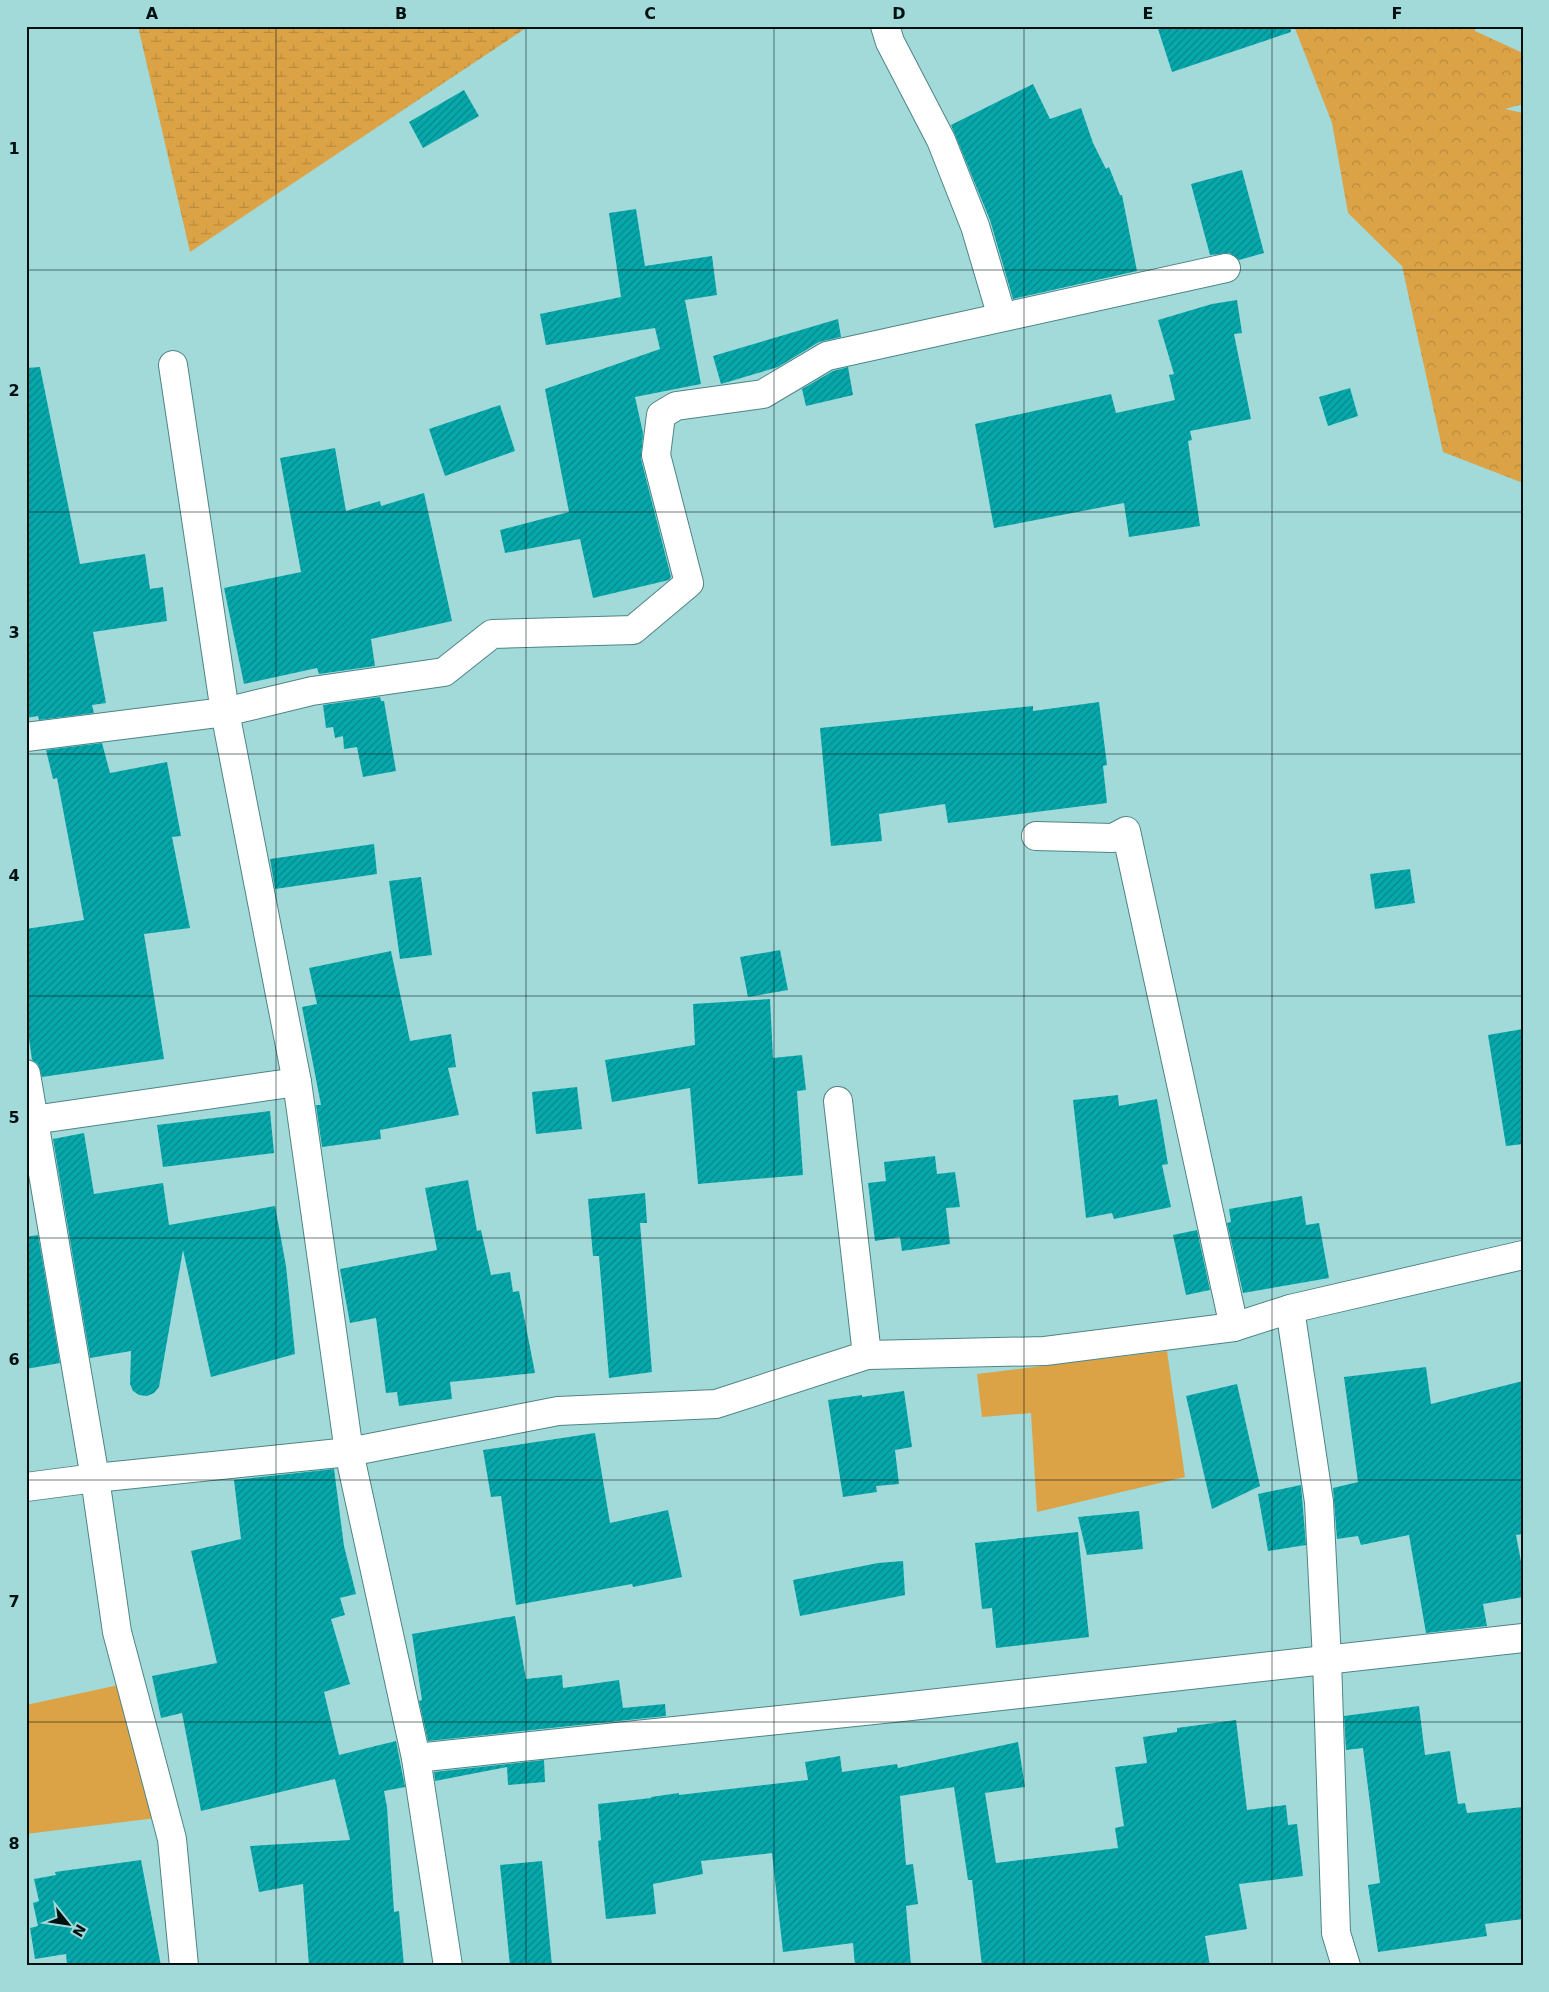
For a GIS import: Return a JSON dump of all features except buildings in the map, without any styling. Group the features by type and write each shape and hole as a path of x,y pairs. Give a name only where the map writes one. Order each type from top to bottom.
{"street":[{"path":"885,26 890,42 941,140 976,226 1002,317"},
{"path":"26,737 225,712 312,691 444,672 492,634 633,630 689,584 656,455 661,415 676,406 763,394 826,356 1226,268"},
{"path":"173,366 225,712 296,1082 349,1452 416,1758 448,1966"},
{"path":"1036,836 1112,838 1126,831 1234,1327"},
{"path":"26,1074 31,1120 95,1478 117,1632 172,1839 184,1966"},
{"path":"31,1120 296,1082"},
{"path":"838,1102 867,1355"},
{"path":"26,1487 95,1478 349,1452 558,1411 716,1404 867,1355 1045,1351 1234,1327 1290,1309 1523,1255"},
{"path":"1290,1309 1319,1502 1327,1660 1336,1934 1346,1966"},
{"path":"416,1758 1523,1638"}],"green space":[{"path":"138,26 529,26 190,252"},
{"path":"1294,26 1474,26 1475,31 1523,53 1523,104 1505,109 1523,113 1523,483 1443,452 1402,266 1348,213 1332,123"},
{"path":"1167,1351 1185,1477 1037,1512 1031,1413 982,1417 977,1374"},
{"path":"128,1683 164,1817 26,1834 26,1705"}]}
